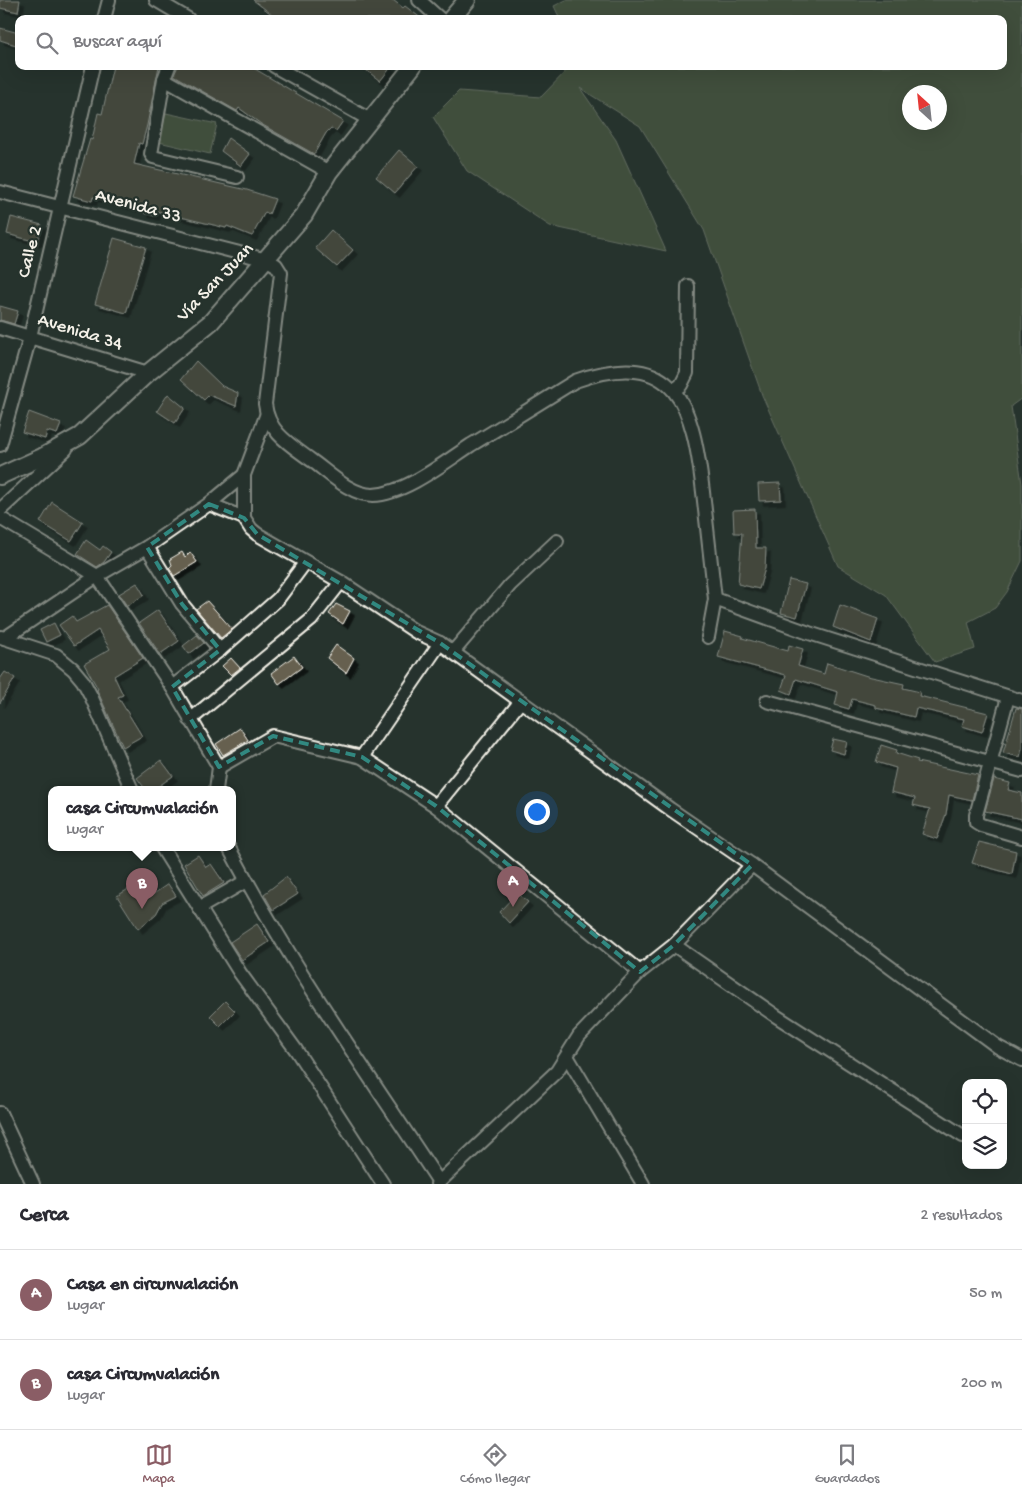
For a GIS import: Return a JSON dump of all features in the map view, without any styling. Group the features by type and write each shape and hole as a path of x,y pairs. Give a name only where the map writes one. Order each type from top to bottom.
{"street":[{"path":"105,15 109,0"},
{"path":"156,0 181,15"},
{"path":"419,0 436,15"},
{"path":"454,15 466,0"},
{"name":"Calle 2","path":"0,445 30,337 92,70"},
{"path":"167,70 164,79 151,154 153,157 237,177"},
{"path":"281,70 370,120"},
{"name":"Vía San Juan","path":"0,476 42,457 80,436 148,373 211,322 267,260 304,215 329,172 410,70"},
{"path":"164,79 329,172"},
{"name":"Avenida 33","path":"0,192 267,260"},
{"path":"244,518 244,475 266,416 265,404 281,273 276,265 267,260"},
{"path":"674,390 681,385 687,373 688,286"},
{"name":"Avenida 34","path":"0,328 148,373"},
{"path":"266,416 279,436 345,485 372,495 398,489 414,482 575,381 602,371 634,370 659,378 674,390 691,422 697,445 715,599 708,637"},
{"path":"0,510 80,436"},
{"path":"3,638 97,576 148,547 209,504 244,475"},
{"path":"209,504 244,518 257,534 341,582 416,632 440,643 670,809 752,865 998,1047 1022,1060"},
{"path":"0,518 97,576 172,687 219,767 217,786"},
{"path":"453,652 510,585 557,541"},
{"path":"148,547 182,604 220,650"},
{"path":"172,687 220,650 278,598 306,563"},
{"path":"190,720 312,620 341,582"},
{"path":"715,599 809,633 1022,701"},
{"path":"3,638 56,655 78,675 91,696 130,786"},
{"path":"362,757 440,643"},
{"path":"1008,697 976,815 976,822 1022,837"},
{"path":"436,806 521,701"},
{"path":"767,701 1022,771"},
{"path":"219,767 273,736 362,757 436,806 640,972"},
{"path":"164,851 240,972 296,1050 383,1184"},
{"path":"231,851 246,881 310,986 438,1183 557,1071 579,1036 640,972 674,945 752,865"},
{"path":"199,908 246,881"},
{"path":"674,945 776,1016 962,1135"},
{"path":"567,1056 642,1184"},
{"path":"0,1113 33,1184"}],"highlighted area":[{"path":"209,504 244,518 257,534 440,643 752,865 674,945 640,972 436,806 362,757 273,736 219,767 172,687 220,650 182,604 147,547"}],"green space":[{"path":"566,0 1022,0 1022,398 1011,406 1022,484 1022,561 1007,592 995,608 968,622 975,649 935,662 886,595 838,566 762,395 704,230 640,126 580,88 616,140 666,251 550,226 467,171 433,117 459,91 541,97 567,70 1007,70 1007,15 558,15 554,6"},
{"path":"166,113 217,124 210,154 159,142"}],"building":[{"path":"0,0 20,0 18,12 0,8"},
{"path":"253,0 393,0 417,15 273,15"},
{"path":"0,28 15,32 15,45 0,40"},
{"path":"112,70 158,70 147,125 142,144 139,143 134,164 247,190 275,199 269,214 265,212 252,236 227,226 226,228 156,211 155,216 144,213 145,210 93,197 92,201 73,196 90,139 92,140 98,113 102,114"},
{"path":"176,70 257,70 343,121 336,131 331,128 326,133 314,154 261,124 239,108 237,111 174,75"},
{"path":"366,70 389,70 380,81"},
{"path":"228,138 250,154 241,166 221,151"},
{"path":"399,150 418,166 395,193 376,177"},
{"path":"11,217 42,225 37,242 7,234"},
{"path":"331,230 353,250 337,267 315,248"},
{"path":"114,238 146,247 126,313 95,304"},
{"path":"0,306 18,311 14,324 0,320"},
{"path":"196,361 222,386 238,393 236,406 209,395 204,400 181,379"},
{"path":"168,394 185,408 175,423 157,411"},
{"path":"29,412 61,424 57,434 47,431 45,439 22,432"},
{"path":"780,483 781,500 759,501 758,484"},
{"path":"52,502 83,522 71,541 40,522"},
{"path":"755,509 756,548 766,548 765,568 759,589 738,584 742,533 734,533 733,510"},
{"path":"86,540 100,550 103,546 111,552 104,562 97,567 77,554"},
{"path":"182,552 185,557 190,552 197,562 174,576 169,568 172,565 170,559"},
{"path":"789,580 806,584 797,617 781,613"},
{"path":"137,583 144,595 127,606 119,594"},
{"path":"207,601 232,629 221,638 196,609"},
{"path":"336,604 350,611 343,624 329,614"},
{"path":"107,605 143,658 114,676 123,695 118,697 142,736 123,747 98,689 84,664 110,649 98,630 74,646 59,625 72,616 76,622"},
{"path":"840,605 878,619 871,642 833,627"},
{"path":"158,610 179,641 160,654 139,623"},
{"path":"54,623 60,635 46,642 40,630"},
{"path":"725,631 743,636 742,638 788,651 789,645 803,649 798,666 824,674 827,663 867,676 904,684 903,688 920,692 919,696 988,713 982,732 962,726 964,719 916,708 914,717 876,708 876,705 852,699 849,709 835,705 838,692 796,679 791,694 781,690 786,675 718,657"},
{"path":"197,635 204,643 189,654 183,646"},
{"path":"336,645 354,658 346,673 327,658"},
{"path":"294,656 302,667 279,684 271,673"},
{"path":"231,658 240,668 231,675 222,666"},
{"path":"5,672 15,678 0,703 0,679"},
{"path":"1016,708 1022,709 1022,748 1020,757 1003,753"},
{"path":"240,728 248,740 223,755 216,744"},
{"path":"833,739 847,742 844,754 830,750"},
{"path":"881,745 897,750 896,753 918,760 917,762 978,775 972,800 949,795 946,814 937,839 922,834 930,809 913,805 915,798 891,792 896,768 876,762"},
{"path":"161,760 173,776 159,786 143,786 137,778"},
{"path":"994,779 1010,783 1008,790 1022,793 1022,819 985,811"},
{"path":"979,842 1016,851 1012,874 972,863"},
{"path":"198,855 206,867 211,864 224,883 203,896 184,864"},
{"path":"286,877 298,894 273,910 264,894"},
{"path":"140,882 152,895 168,884 176,896 162,903 156,914 138,929 117,896"},
{"path":"517,893 528,902 509,923 499,912"},
{"path":"257,924 269,942 242,960 230,942"},
{"path":"225,1001 235,1011 220,1026 210,1016"}],"place":[{"name":"Casa en circunvalación","path":"513,907"},
{"name":"casa Circumvalación","path":"142,909"}]}
